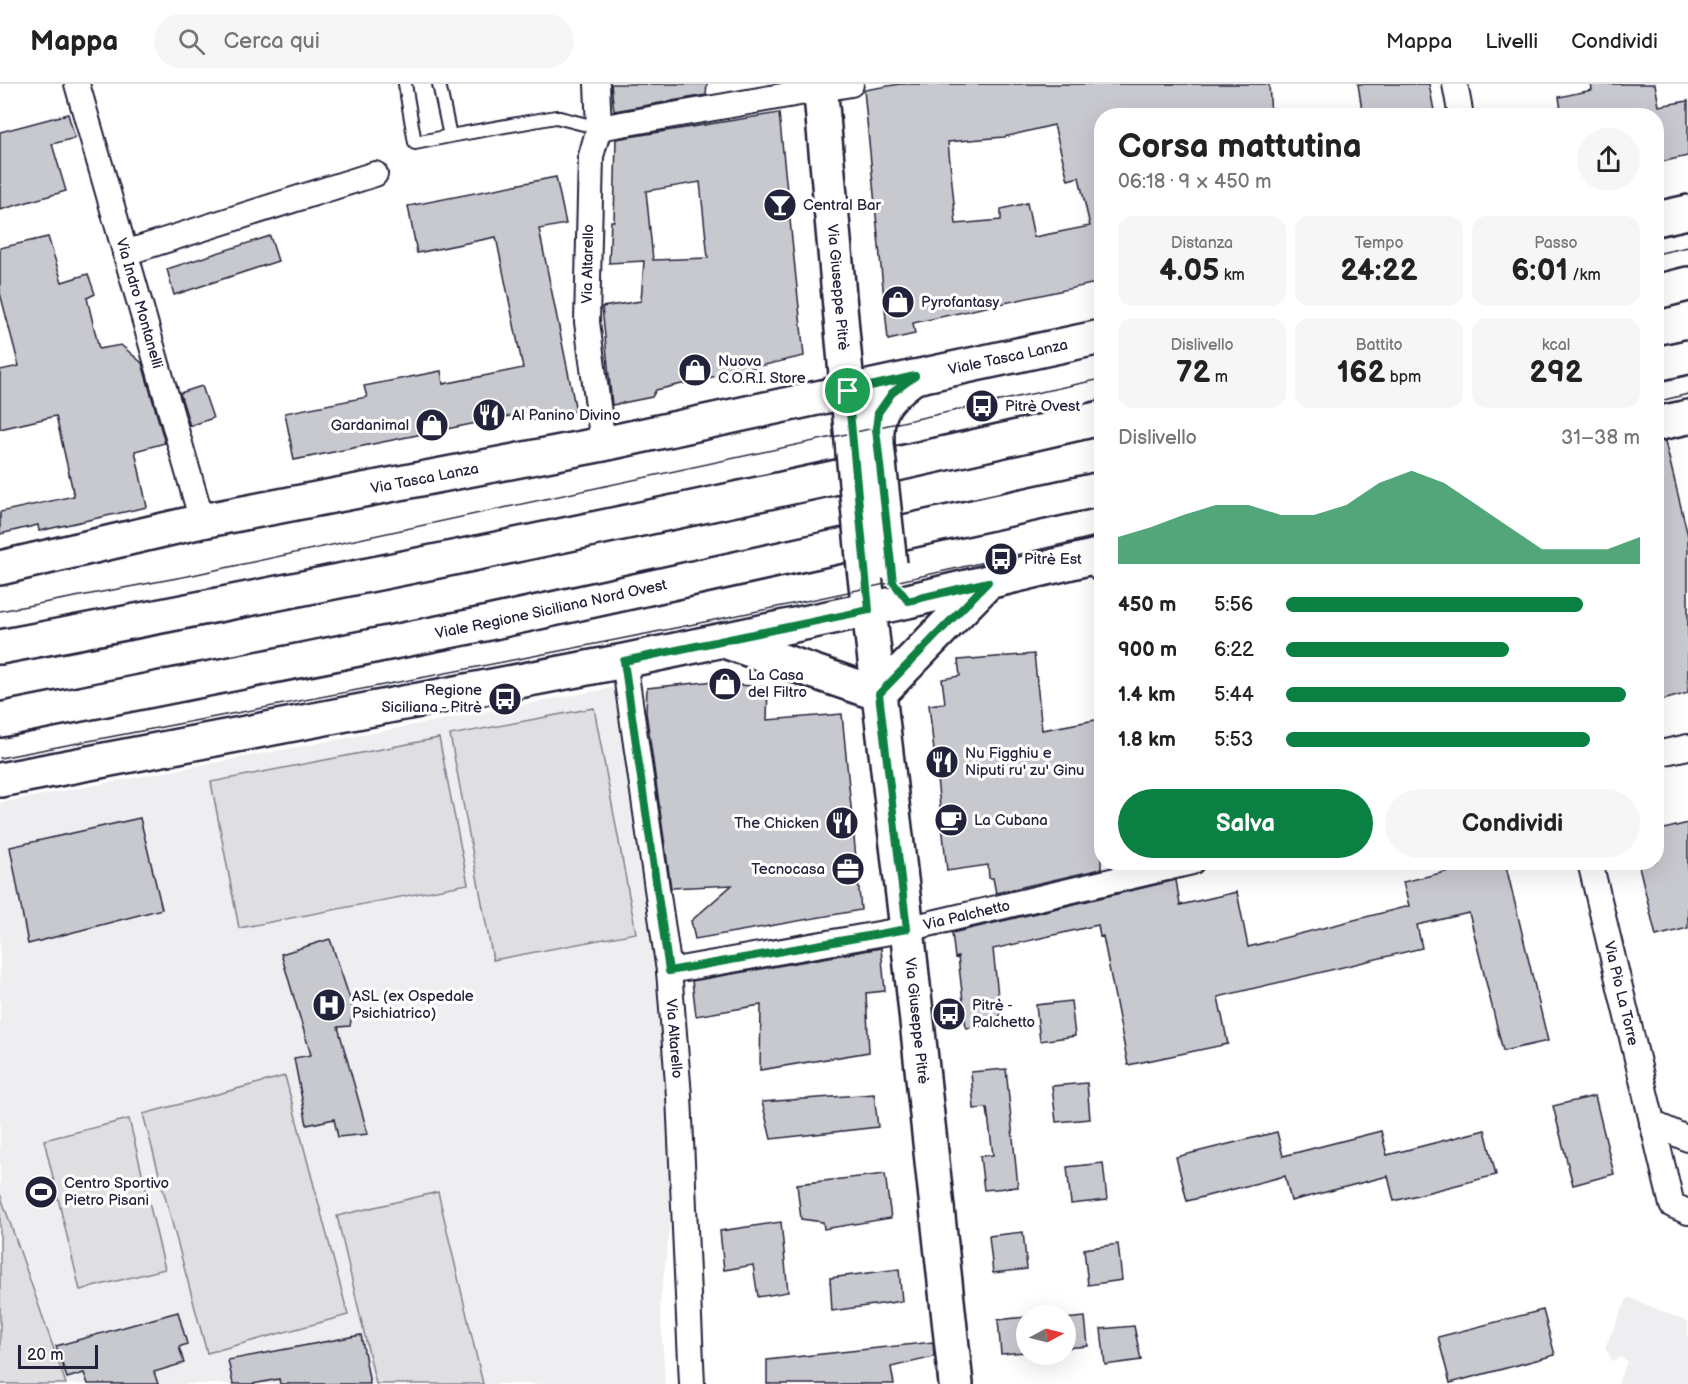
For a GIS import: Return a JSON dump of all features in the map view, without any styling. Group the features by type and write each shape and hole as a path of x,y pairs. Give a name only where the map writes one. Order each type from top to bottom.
{"street":[{"name":"Via Indro Montanelli","path":"77,84 202,521"},
{"name":"Via Altarello","path":"597,84 599,128 591,156 587,322 603,444"},
{"path":"1455,84 1460,108"},
{"path":"599,128 831,86"},
{"name":"Via Giuseppe Pitrè","path":"831,86 848,391 865,448 877,566 869,610 907,929 956,1384"},
{"path":"125,253 375,174"},
{"path":"1664,217 1688,212"},
{"path":"1664,290 1688,284"},
{"name":"Viale Tasca Lanza","path":"915,376 1094,338"},
{"path":"1664,362 1688,357"},
{"path":"848,391 915,376"},
{"name":"Via Giuseppe Pitrè","path":"865,448 878,413 892,393 915,376"},
{"name":"Via Tasca Lanza","path":"0,568 202,521 603,444 848,391"},
{"path":"1664,422 1688,417"},
{"path":"0,647 481,553 1094,420"},
{"name":"Viale Regione Siciliana Nord Ovest","path":"0,720 484,624 1094,491"},
{"path":"0,780 624,661 869,610 988,582 1094,564"},
{"name":"Via Giuseppe Pitrè","path":"877,566 908,601"},
{"path":"722,641 879,694 988,582"},
{"name":"Via Altarello","path":"624,661 669,971 679,1096 692,1384"},
{"path":"0,740 40,712"},
{"path":"1664,752 1688,747"},
{"name":"Via Palchetto","path":"669,971 907,929 1158,870"},
{"name":"Via Pio La Torre","path":"1592,870 1672,1205 1688,1212"},
{"path":"1652,1123 1688,1139"}],"lane":[{"path":"405,84 415,143 556,117 599,128"},
{"path":"439,84 450,136"}],"shaded area":[{"name":"ASL (ex Ospedale Psichiatrico)","path":"617,687 651,936 664,1073 670,1228 660,1303 665,1384 0,1384 0,803"},
{"path":"594,708 636,933 493,960 450,735"},
{"path":"439,738 468,884 239,928 211,782"},
{"path":"285,1076 348,1315 207,1353 143,1114"},
{"path":"129,1119 165,1269 80,1290 44,1140"},
{"path":"438,1192 483,1384 376,1384 337,1216"},
{"path":"0,1194 66,1384 0,1384"},
{"path":"1628,1297 1688,1322 1688,1384 1618,1384 1627,1361 1620,1357 1612,1361 1605,1347"}],"building":[{"path":"611,84 707,84 706,95 614,111"},
{"path":"900,84 1269,84 1270,108 1094,108 1094,284 913,323 915,334 888,340 864,90","holes":["1054,125 1068,180 1079,177 1090,226 1034,237 1027,203 1001,209 1001,220 956,224 948,142 1004,137"]},
{"path":"1358,84 1429,84 1434,108 1362,108"},
{"path":"1591,84 1655,84 1659,106 1688,101 1688,156 1664,161 1664,108 1561,108 1559,97 1592,90"},
{"path":"779,113 804,356 656,390 652,397 612,405 602,307 641,301 644,261 609,263 611,221 614,221 616,139","holes":["700,182 708,258 653,260 646,191"]},
{"path":"68,114 75,138 52,144 66,191 0,210 0,132"},
{"path":"556,177 566,224 539,229 576,411 533,420 531,412 294,460 285,413 367,397 364,386 441,371 443,384 523,368 496,237 417,253 408,206"},
{"path":"270,236 278,261 174,295 167,269"},
{"path":"48,237 62,282 88,274 95,294 87,298 99,349 121,345 142,363 165,443 135,451 147,507 39,531 38,525 0,534 0,512 74,496 56,416 0,429 0,370 19,366 0,293 0,248"},
{"path":"202,386 213,418 190,426 180,393"},
{"path":"1664,441 1688,536 1688,693 1664,700"},
{"path":"1034,654 1042,730 1094,720 1094,870 1097,870 996,893 993,878 989,878 988,865 947,871 929,705 945,703 942,679 960,676 958,660"},
{"path":"735,679 738,685 768,687 767,720 842,714 861,910 695,939 691,921 732,885 671,888 646,712 647,688"},
{"path":"140,818 162,909 28,944 10,847"},
{"path":"1688,823 1688,928 1656,936 1640,870 1664,870 1664,829"},
{"path":"1453,870 1507,870 1548,1041 1503,1051 1469,913 1417,925 1422,948 1218,997 1228,1044 1128,1065 1103,936 1100,937 1098,925 993,949 1001,1024 966,1028 958,957 955,958 952,933 1176,880 1180,905 1237,892 1248,947 1409,906 1403,882"},
{"path":"330,939 353,1008 350,1026 338,1027 368,1134 338,1137 334,1119 307,1125 294,1058 311,1055 281,954"},
{"path":"881,948 885,991 866,993 869,1052 760,1070 761,1005 696,1016 692,981"},
{"path":"1071,1001 1075,1036 1040,1041 1036,1005"},
{"path":"1006,1069 1018,1187 984,1190 980,1156 993,1155 987,1108 974,1109 971,1072"},
{"path":"1087,1083 1090,1119 1056,1122 1052,1086"},
{"path":"874,1094 878,1127 771,1139 762,1102"},
{"path":"1595,1096 1614,1174 1573,1185 1553,1106"},
{"path":"1485,1130 1496,1175 1394,1201 1388,1176 1291,1201 1285,1176 1187,1201 1176,1157 1277,1132 1283,1156 1381,1131 1387,1155"},
{"path":"1103,1163 1107,1200 1071,1204 1067,1167"},
{"path":"885,1174 891,1218 824,1229 823,1222 801,1219 797,1184"},
{"path":"781,1222 788,1292 758,1297 753,1265 724,1270 720,1231"},
{"path":"1023,1232 1027,1269 993,1273 989,1236"},
{"path":"1118,1244 1122,1280 1088,1285 1084,1249"},
{"path":"899,1269 902,1301 832,1311 830,1278"},
{"path":"1543,1310 1555,1355 1450,1383 1438,1337"},
{"path":"178,1312 187,1344 179,1347 184,1363 154,1372 158,1384 88,1384 84,1373 67,1378 56,1346"},
{"path":"1085,1317 1088,1346 1076,1347 1076,1318"},
{"path":"1016,1318 1016,1353 1001,1354 998,1320"},
{"path":"1134,1326 1141,1360 1105,1365 1101,1329"},
{"path":"361,1335 370,1384 280,1384 279,1379 253,1384 233,1384 228,1360"},
{"path":"933,1342 934,1357 891,1367 894,1384 767,1384 767,1360"}],"tram line":[{"path":"1664,252 1688,247"},
{"path":"0,611 188,576 1094,381"},
{"path":"1664,400 1688,394"},
{"path":"0,758 690,625 827,597 1094,537"}],"place":[{"name":"Central Bar","path":"780,205"},
{"name":"Pyrofantasy","path":"898,302"},
{"name":"Nuova C.O.R.I. Store","path":"695,370"},
{"name":"Pitrè Ovest","path":"982,406"},
{"name":"Al Panino Divino","path":"489,415"},
{"name":"Gardanimal","path":"432,425"},
{"name":"Pitrè Est","path":"1001,559"},
{"name":"La Casa del Filtro","path":"725,684"},
{"name":"Regione Siciliana - Pitrè","path":"505,699"},
{"name":"Nu Figghiu e Niputi ru' zu' Ginu","path":"942,762"},
{"name":"La Cubana","path":"951,820"},
{"name":"The Chicken","path":"842,823"},
{"name":"Tecnocasa","path":"848,869"},
{"name":"ASL (ex Ospedale Psichiatrico)","path":"329,1005"},
{"name":"Pitrè - Palchetto","path":"949,1014"},
{"name":"Centro Sportivo Pietro Pisani","path":"41,1192"}],"route":[{"path":"915,376 892,393 878,413 876,429 893,582 908,601 988,582 879,694 907,929 669,971 624,661 869,610 852,452 848,391 915,376"}]}
